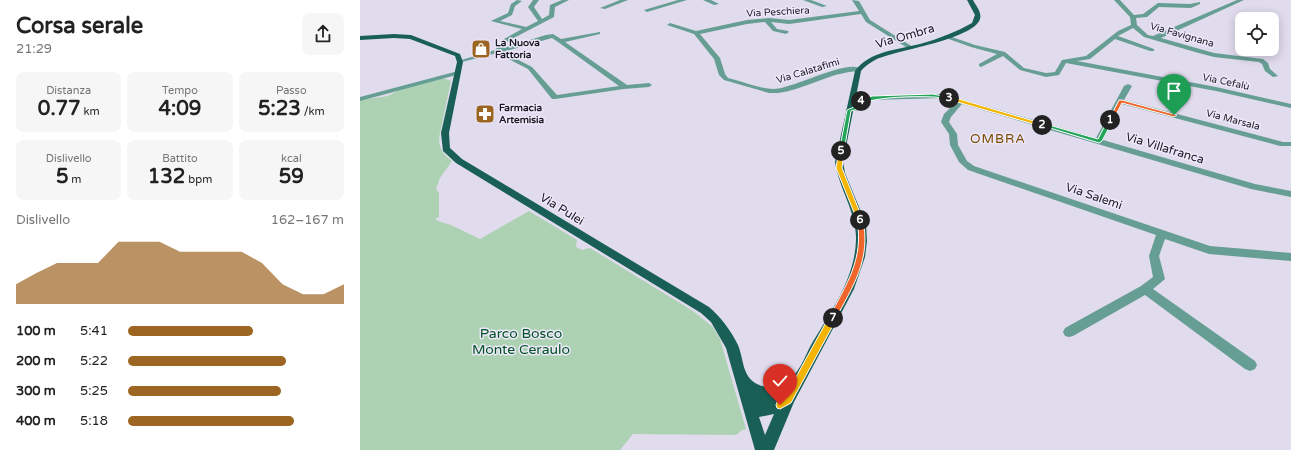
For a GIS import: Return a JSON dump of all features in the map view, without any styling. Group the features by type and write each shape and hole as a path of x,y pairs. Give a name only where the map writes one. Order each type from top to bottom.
{"main road":[{"name":"Via Ombra","path":"859,69 880,55 928,44 970,27 978,20 977,11 970,0"},
{"path":"360,38 394,36 411,37 455,54 458,56 460,62"},
{"name":"Via Pulei","path":"460,62 445,133 446,149 459,161 705,310 715,319 732,347 762,450"},
{"path":"767,450 788,400 847,292 860,259 862,233 861,224 839,168 849,110 859,69"},
{"path":"750,411 761,402 799,379"},
{"path":"742,382 756,391 775,394"},
{"path":"750,411 771,409 788,400"}],"street":[{"path":"536,0 531,7 541,22"},
{"path":"499,51 506,40 552,16 552,6 566,0"},
{"path":"603,8 624,0"},
{"path":"647,10 684,0"},
{"path":"706,0 716,4"},
{"path":"806,0 824,6"},
{"path":"855,0 861,5 862,12 868,20 910,48"},
{"path":"1117,0 1133,17 1145,16 1158,5 1192,6 1198,3"},
{"path":"1153,38 1157,38 1241,0"},
{"path":"519,1 513,5 510,14 494,21 527,29"},
{"name":"Via Peschiera","path":"696,33 747,22 769,20 789,22 862,12"},
{"name":"Via Favignana","path":"1133,17 1134,26 1146,36 1214,55 1261,60 1265,62 1267,70 1275,76"},
{"path":"769,20 768,22 775,30 786,32"},
{"path":"670,25 696,33"},
{"path":"946,36 972,46 1003,53 1020,68 1046,76 1057,74 1064,61 1088,58 1120,32 1134,26"},
{"path":"546,37 547,29"},
{"name":"Via Calatafimi","path":"696,33 706,48 717,58 722,75 726,79 769,91 776,92 802,85 845,69 859,69"},
{"path":"560,41 598,34"},
{"path":"460,62 553,36 623,84 623,87"},
{"path":"1114,37 1152,50"},
{"path":"499,51 530,68 556,99 623,87 649,85"},
{"path":"981,65 1003,53"},
{"name":"Via Cefalù","path":"1064,61 1216,89 1289,106"},
{"path":"360,99 458,74"},
{"path":"1099,141 1128,86"},
{"name":"Via Villafranca","path":"849,110 856,108 862,100 872,98 938,95 1254,187 1291,194"},
{"name":"Via Salemi","path":"961,101 945,119 953,134 954,145 966,165 1209,250 1291,257"},
{"name":"Via Marsala","path":"1120,101 1282,144 1291,144"},
{"path":"1069,332 1145,289 1159,279 1154,256 1162,233"},
{"path":"1145,289 1250,365"}],"green space":[{"name":"Parco Bosco Monte Ceraulo","path":"443,78 451,81 439,142 442,151 452,161 440,178 436,189 439,193 439,217 435,219 480,239 529,211 577,240 576,247 582,250 590,248 693,311 713,327 720,339 746,429 742,430 736,435 633,434 620,450 360,450 360,100 388,96 399,90"}],"place":[{"name":"La Nuova Fattoria","path":"481,49"},
{"name":"Farmacia Artemisia","path":"485,114"}],"district":[{"name":"OMBRA","path":"998,139"}],"route":[{"path":"780,405 788,400 847,292 860,259 862,243 861,224 839,168 839,162 849,110 856,108 862,100 872,98 933,95 943,96 1099,141 1120,101 1174,115"}]}
